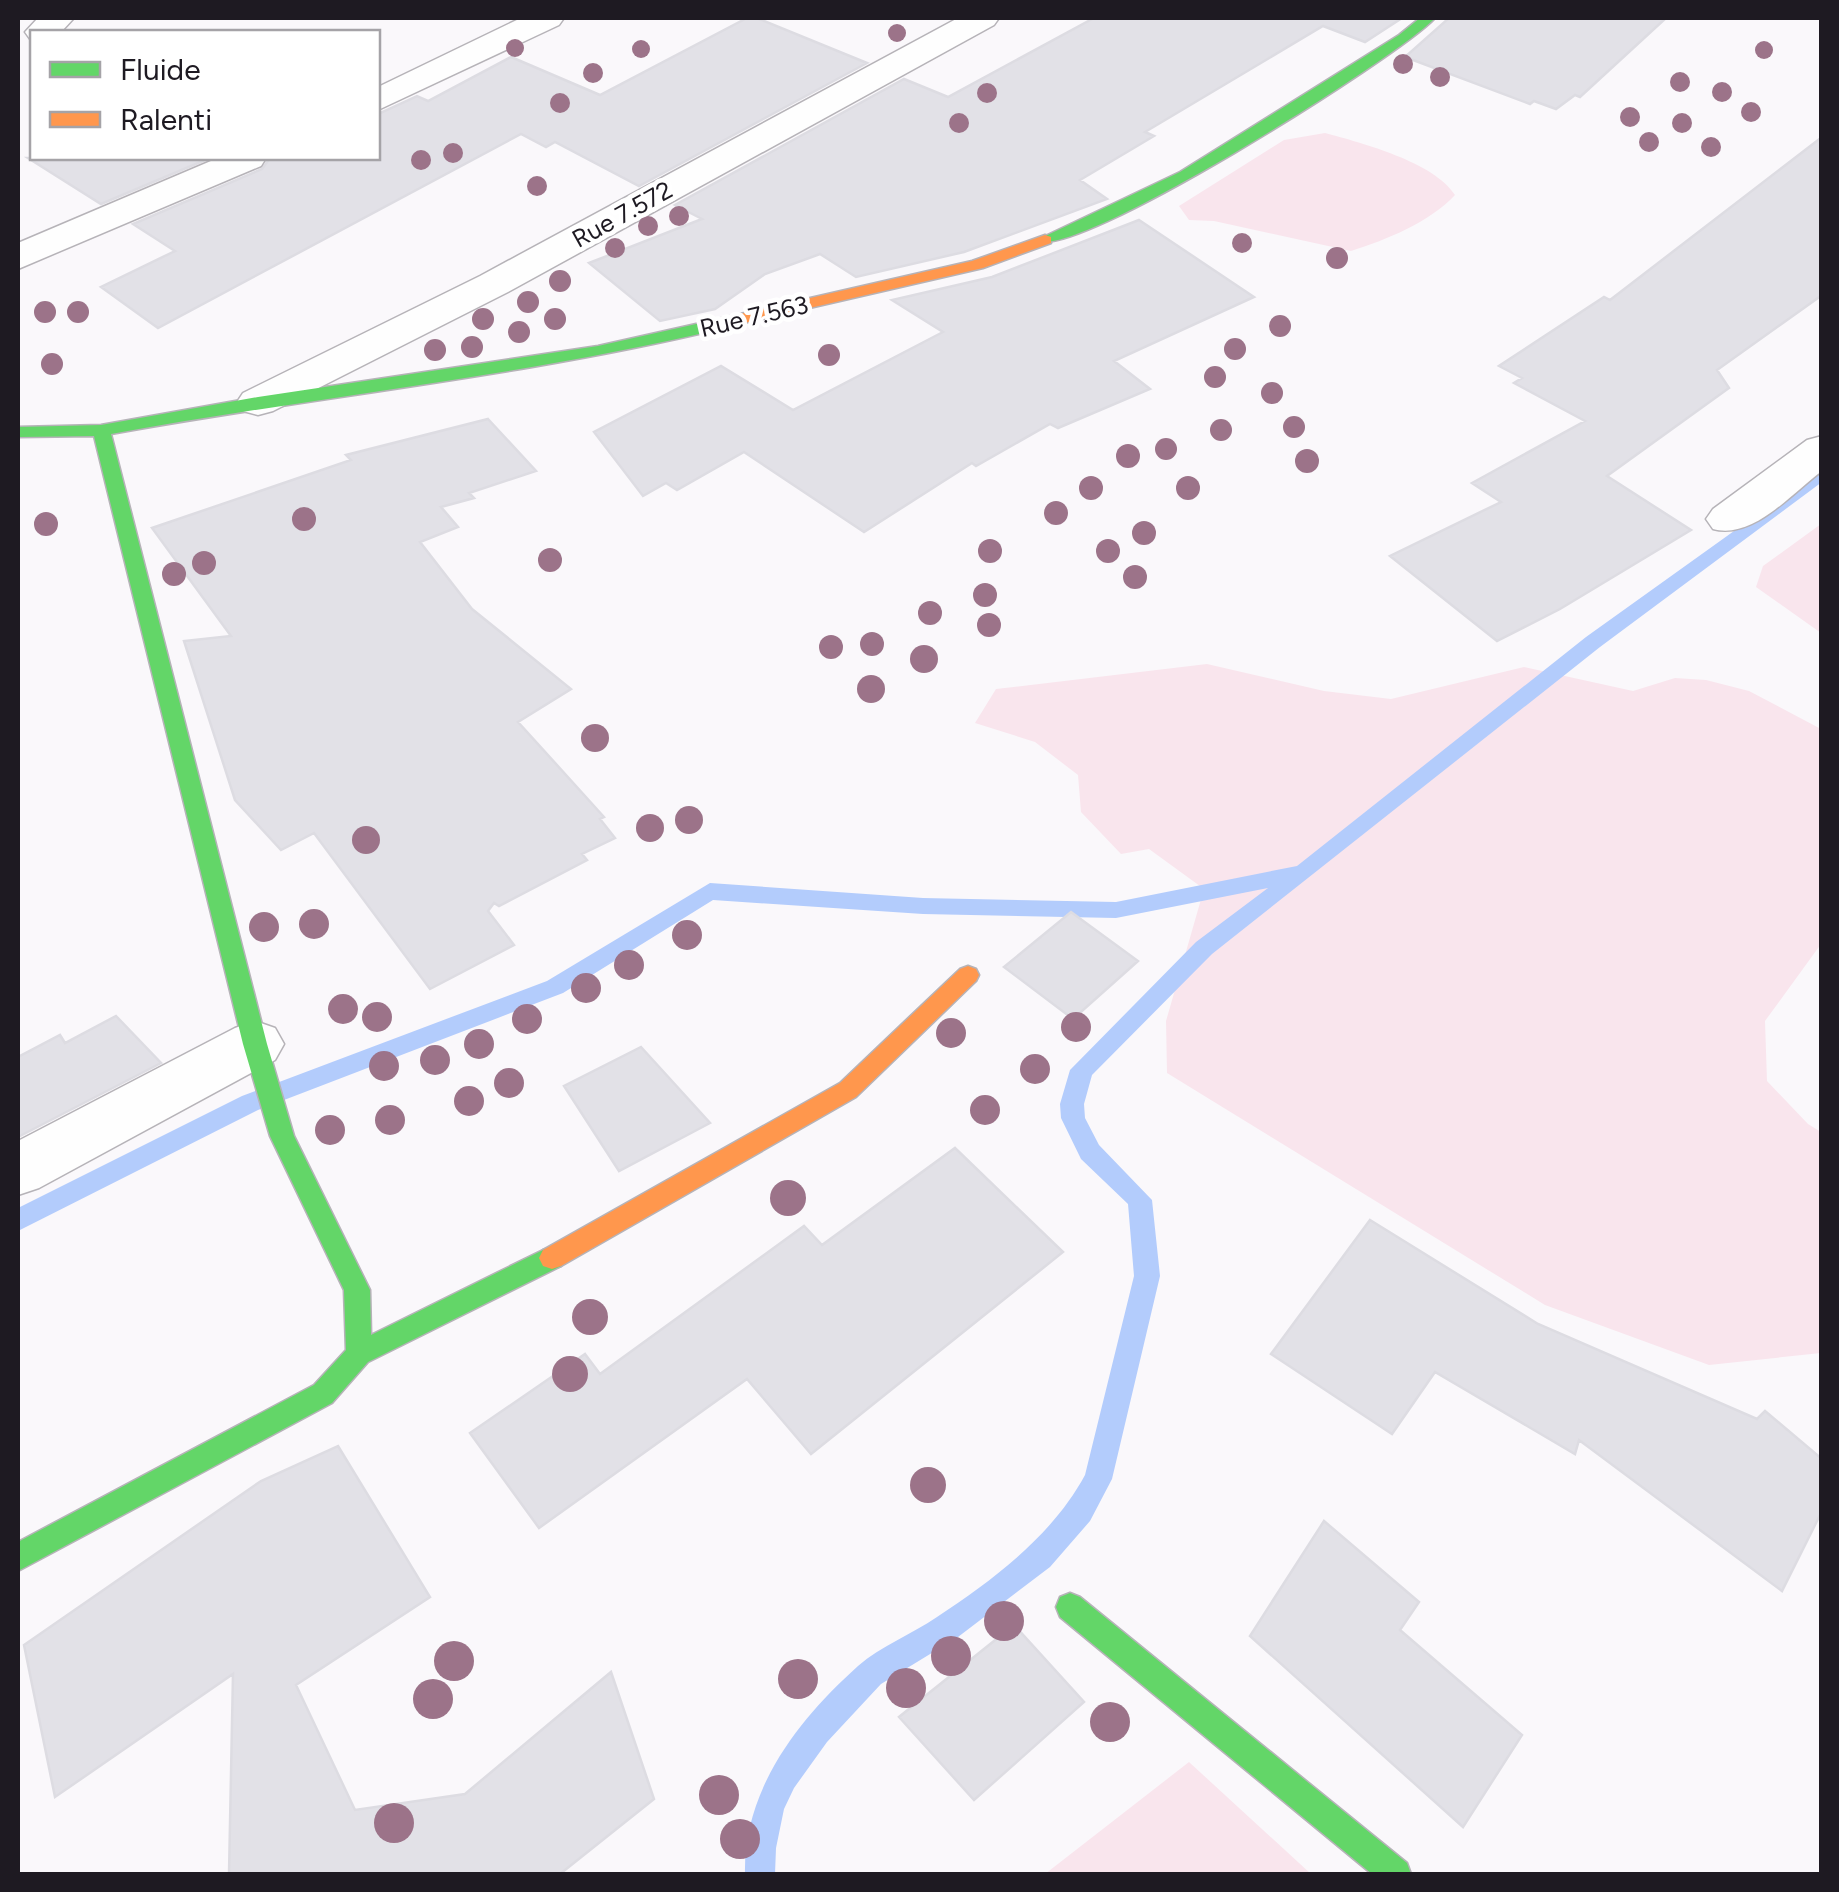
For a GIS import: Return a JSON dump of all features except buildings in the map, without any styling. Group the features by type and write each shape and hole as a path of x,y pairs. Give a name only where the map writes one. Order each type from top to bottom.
{"street":[{"path":"380,99 547,18"},
{"name":"Rue 7.572","path":"258,402 494,284 982,18"},
{"name":"Rue 7.563","path":"18,432 100,430 598,351 977,265 1111,216 1214,161 1404,38 1428,18"},
{"path":"18,258 243,160"},
{"path":"100,430 282,1136 357,1290 360,1354"},
{"path":"1729,519 1822,449"},
{"path":"18,1556 323,1394 360,1354 573,1247 848,1090 968,975"},
{"path":"18,1170 262,1063"},
{"path":"1070,1607 1396,1874"}],"shaded area":[{"path":"1325,133 1414,164 1445,183 1455,195 1407,229 1351,251 1214,221 1189,220 1179,206 1284,140"},
{"path":"1821,524 1821,633 1756,587 1763,566"},
{"path":"1207,664 1324,691 1391,699 1524,667 1633,691 1675,678 1706,680 1749,691 1821,729 1821,944 1765,1021 1767,1081 1808,1124 1821,1132 1821,1353 1709,1365 1545,1305 1167,1073 1166,1021 1204,889 1149,849 1121,854 1081,812 1078,775 1035,742 975,723 996,689"},
{"path":"1189,1762 1311,1874 1045,1874"}],"waterway":[{"path":"18,1220 250,1103 555,987 710,891 923,906 1116,910 1303,873 1593,642 1822,473"},
{"path":"760,1874 760,1848 769,1806 783,1777 816,1731 871,1674 948,1627 1040,1557 1080,1512 1098,1479 1147,1276 1140,1200 1090,1152 1073,1118 1072,1104 1082,1070 1204,948 1296,879"}],"traffic: fast":[{"path":"1045,240 1140,199 1230,150 1404,38 1428,18"},
{"path":"18,432 101,430 258,402 598,351 714,325"},
{"path":"101,430 255,1044 282,1136 357,1290 359,1354"},
{"path":"18,1557 323,1394 359,1354 552,1258"},
{"path":"1070,1607 1396,1874"}],"traffic: slow":[{"path":"714,325 977,265 1045,240"},
{"path":"552,1258 848,1090 968,975"}]}
